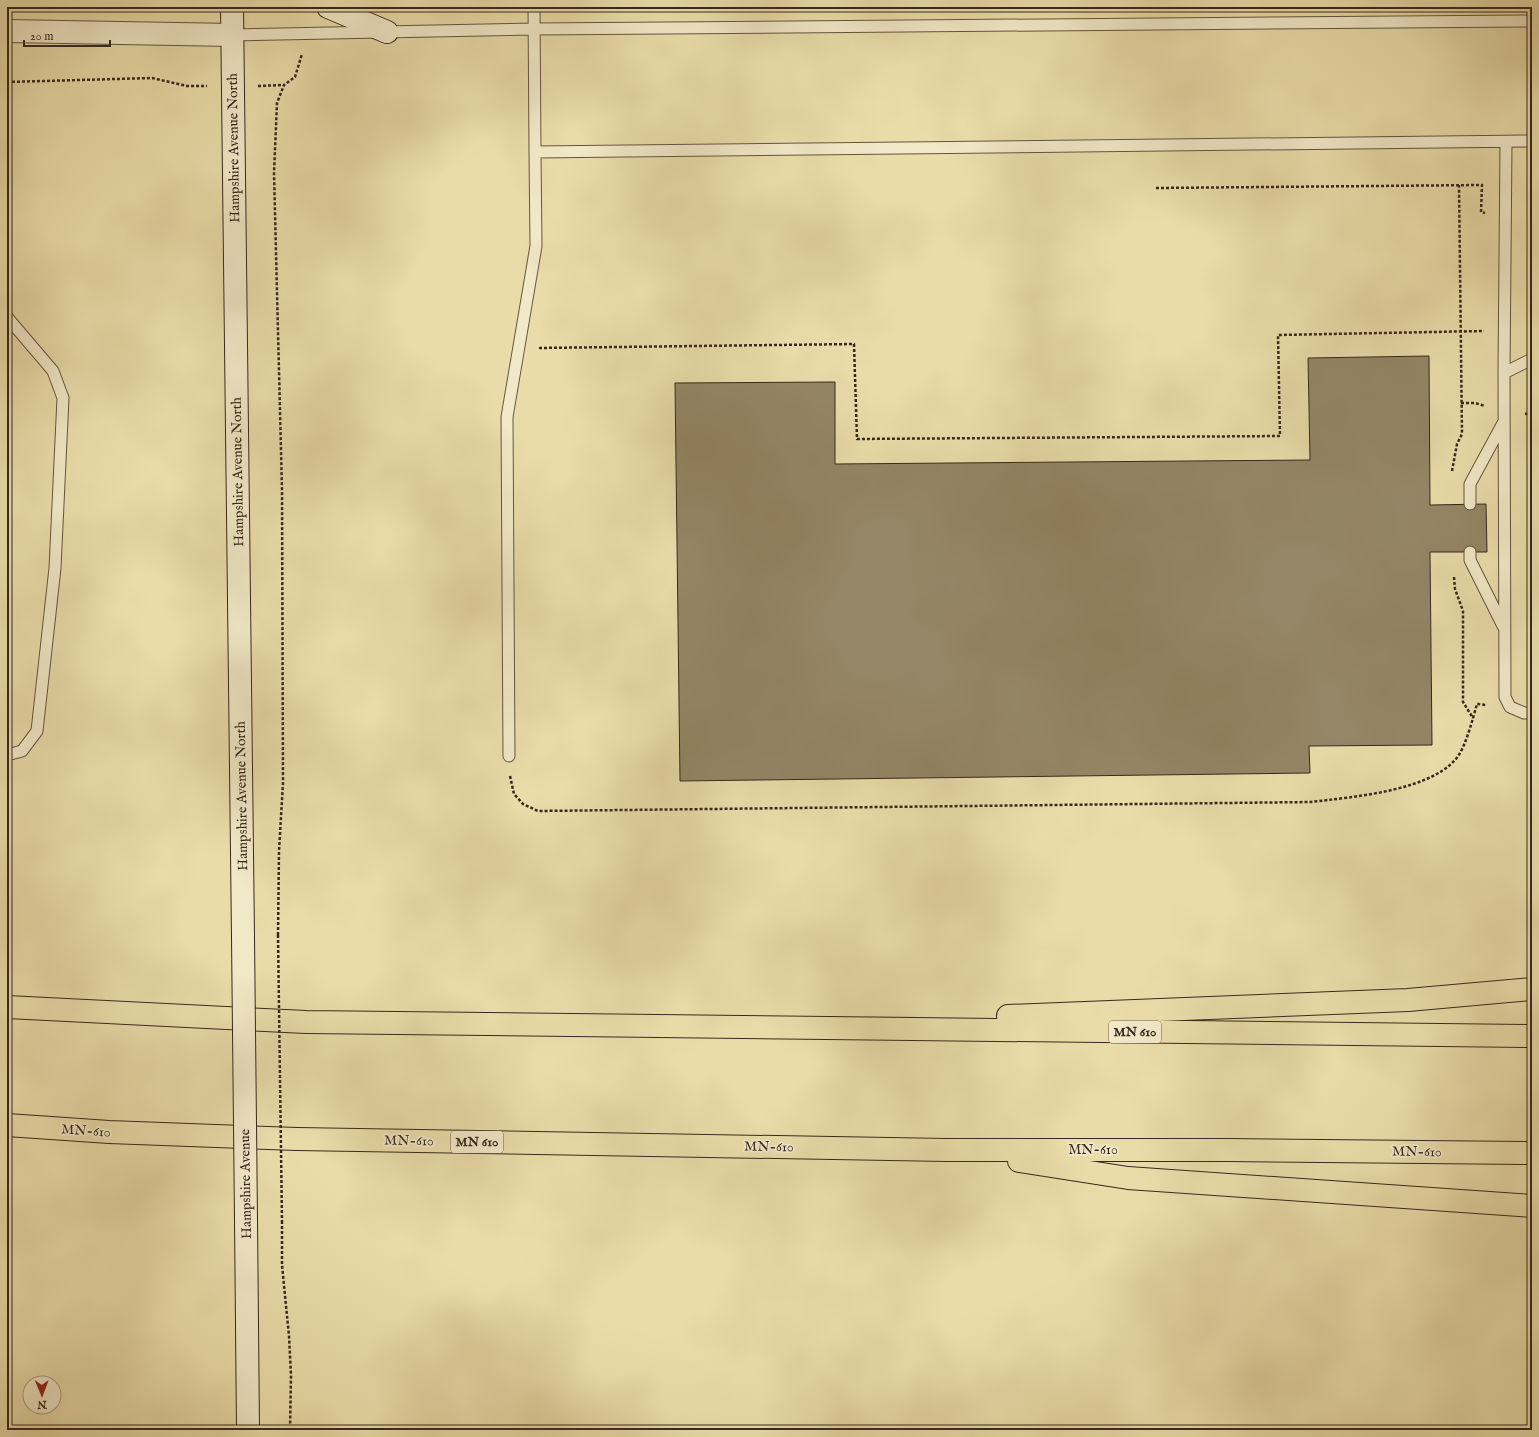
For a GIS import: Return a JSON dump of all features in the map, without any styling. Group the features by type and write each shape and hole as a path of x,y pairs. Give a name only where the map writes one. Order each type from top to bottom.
{"highway":[{"path":"739,1027 1400,1000 1532,989"},
{"name":"MN 610","path":"7,1007 306,1022 1532,1036"},
{"name":"MN-610","path":"7,1125 108,1132 297,1139 947,1150 1236,1150 1532,1153"},
{"path":"947,1150 1128,1178 1532,1206"}],"street":[{"name":"Hampshire Avenue North","path":"232,7 243,937"},
{"path":"328,7 386,32"},
{"path":"7,31 233,34"},
{"name":"Hampshire Avenue","path":"243,937 248,1430"}],"lane":[{"path":"509,756 506,417 536,246 534,7"},
{"path":"233,34 534,29 1532,21"},
{"path":"1506,142 1504,331 1505,697 1510,707 1524,713 1532,713"},
{"path":"535,152 1532,142"},
{"path":"7,317 53,371 63,398 55,568 37,732 22,751 7,755"},
{"path":"1504,373 1532,359"},
{"path":"1470,504 1470,484 1504,421"},
{"path":"1470,552 1470,560 1505,628"}],"path":[{"path":"290,1430 291,1375 289,1336 282,1266 278,936 279,851 283,783 282,498 274,173 277,104 284,85 295,77 298,67"},
{"path":"7,82 152,78 187,86"},
{"path":"1452,476 1454,456 1457,444 1462,434 1459,185"},
{"path":"1156,188 1482,185 1481,212 1505,218"},
{"path":"518,348 854,344 856,439 1280,436 1278,335 1504,331"},
{"path":"1454,571 1455,589 1463,611 1463,702 1473,718"},
{"path":"509,756 510,781 514,794 523,804 538,811 1311,802 1391,790 1422,782 1442,772 1450,766 1460,753 1478,704 1510,707"}],"building":[{"path":"1429,356 1430,505 1486,504 1487,552 1430,552 1432,745 1309,746 1310,773 680,781 675,383 835,382 835,464 1310,460 1308,358"}]}
